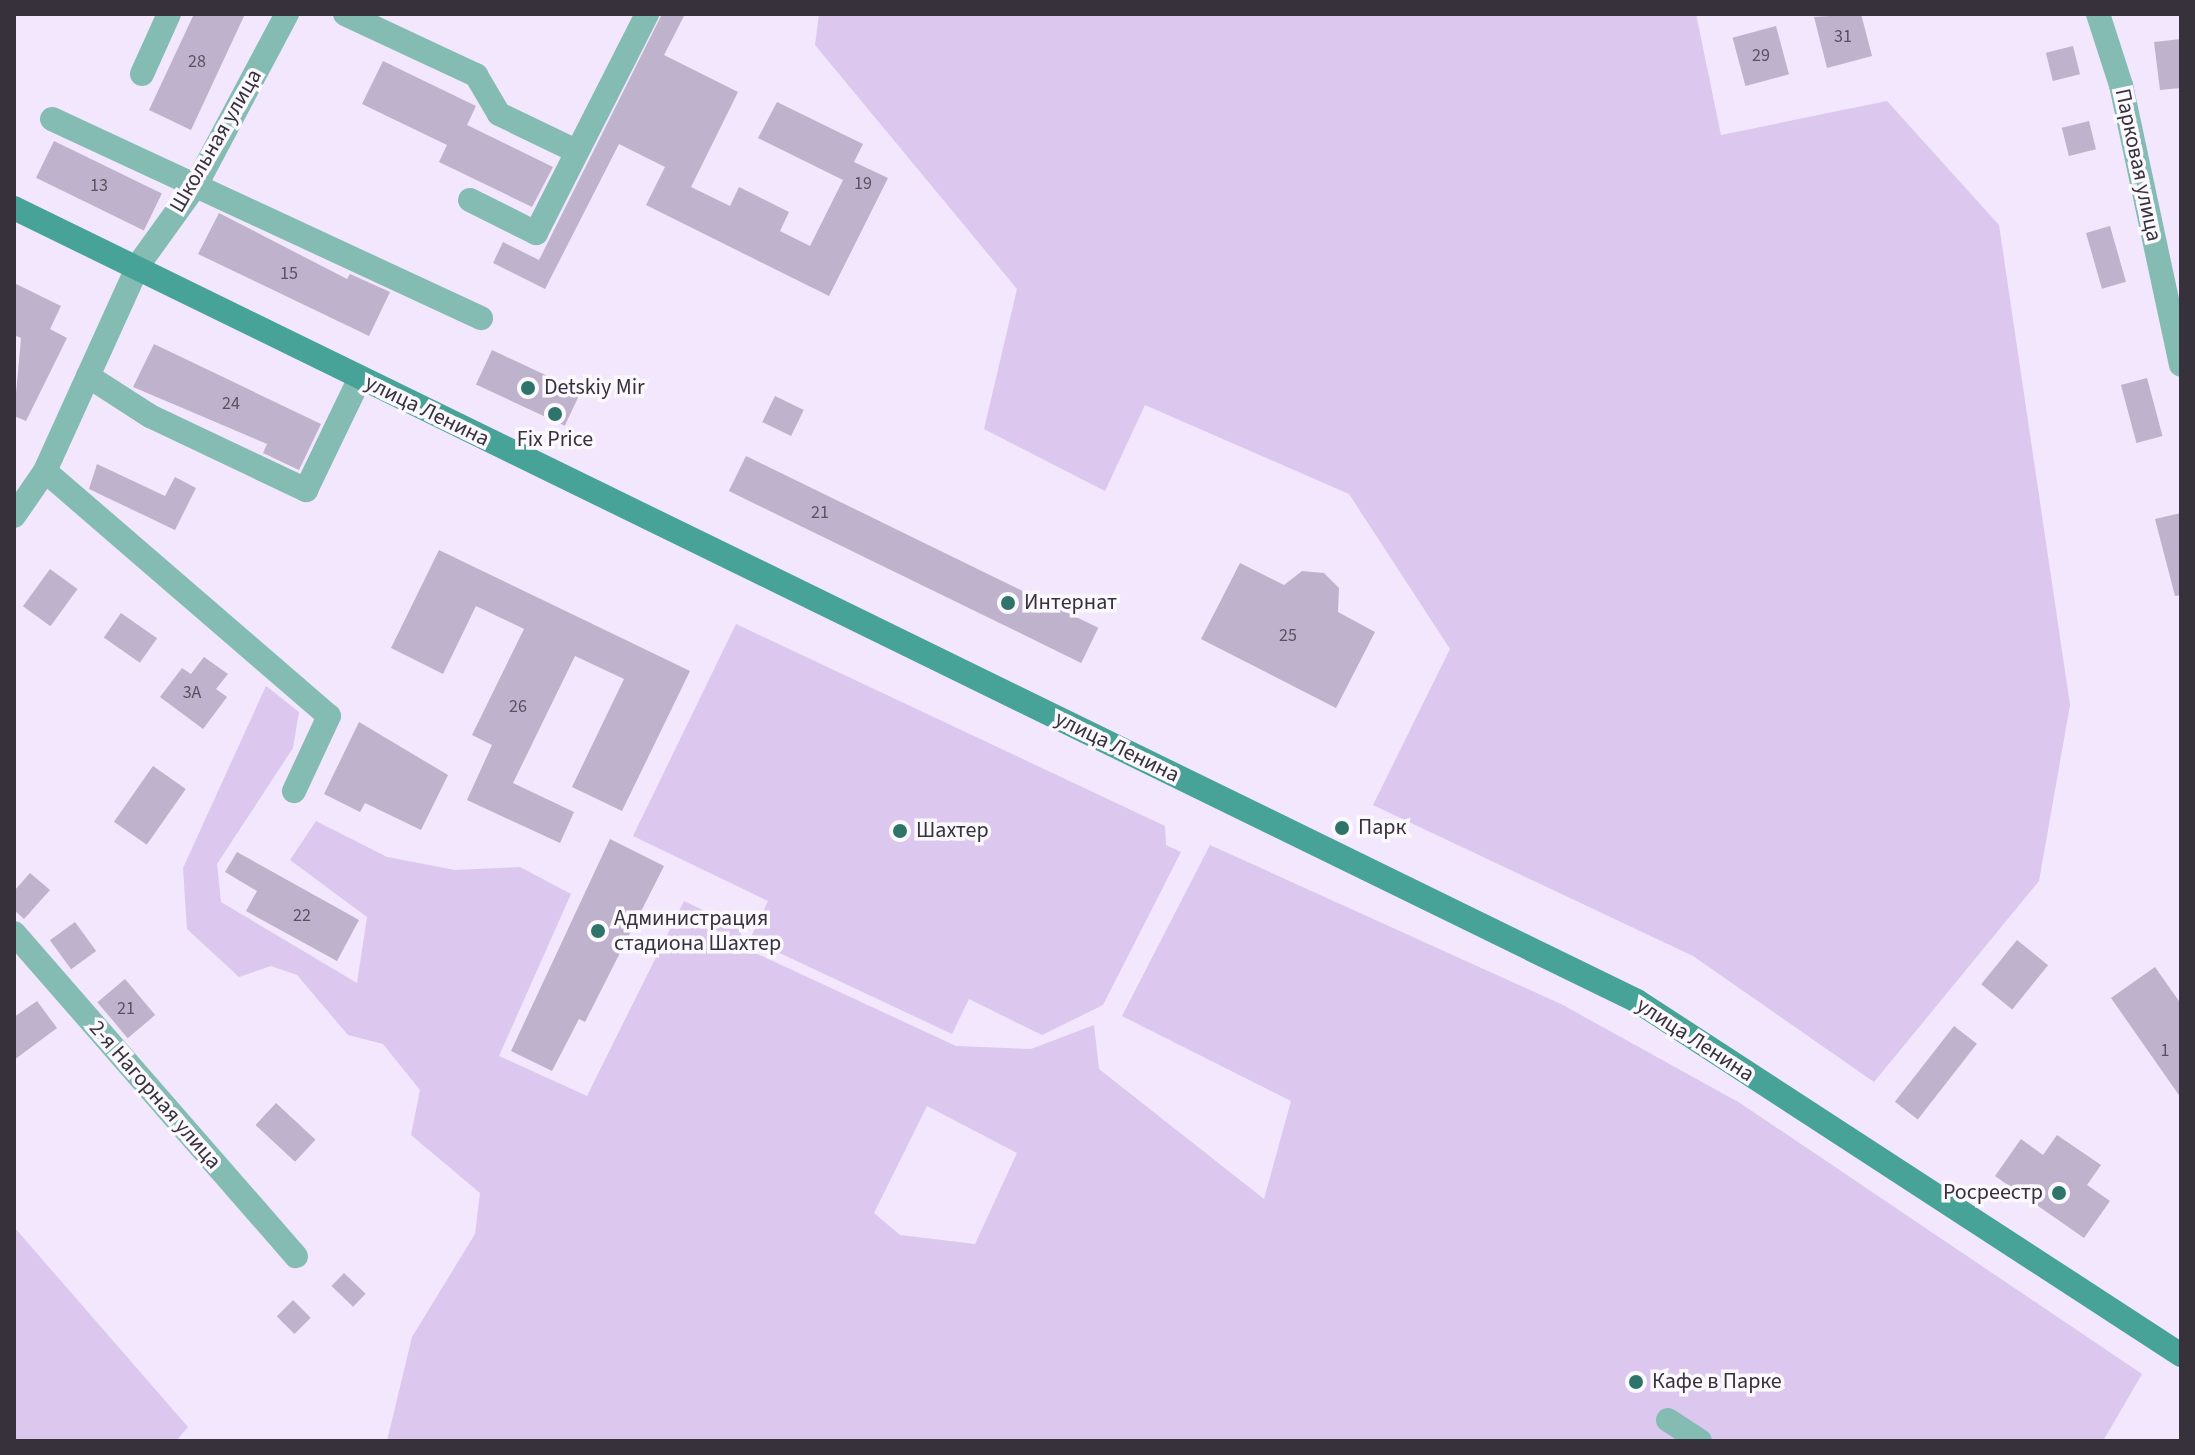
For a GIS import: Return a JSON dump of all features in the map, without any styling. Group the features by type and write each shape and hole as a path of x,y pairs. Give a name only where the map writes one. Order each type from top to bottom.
{"main road":[{"name":"улица Ленина","path":"14,208 139,264 360,378 1637,1001 2181,1355"}],"street":[{"path":"142,74 169,14"},
{"name":"Школьная улица","path":"14,516 45,471 139,264 196,185 287,14"},
{"path":"345,14 476,75 499,114 576,151"},
{"path":"470,200 536,233 647,14"},
{"name":"Парковая улица","path":"2098,14 2121,85 2181,365"},
{"path":"52,119 481,318"},
{"path":"88,376 150,416 306,490 360,378"},
{"path":"45,471 329,716 294,791"},
{"name":"2-я Нагорная улица","path":"14,933 296,1256"},
{"path":"1668,1420 1700,1441"}],"shaded area":[{"path":"819,14 1696,14 1721,135 1887,101 1999,225 2070,705 2039,881 1874,1082 1693,956 1373,805 1450,649 1349,494 1145,405 1105,491 984,429 1017,289 815,45"},
{"name":"Шахтер","path":"736,624 1165,826 1166,845 1181,852 1103,1005 1042,1035 969,999 952,1034 750,939 768,901 633,836"},
{"path":"266,686 299,712 293,748 217,864 221,902 357,983 367,917 290,860 316,821 387,857 455,870 520,867 571,894 499,1056 587,1096 684,901 738,927 747,949 956,1046 1031,1049 1094,1025 1099,1069 1264,1199 1291,1101 1122,1016 1210,845 1561,1004 1740,1103 2142,1374 2103,1441 387,1441 412,1337 475,1234 480,1193 411,1135 420,1090 383,1044 348,1035 297,975 271,966 239,977 187,929 183,868","holes":["927,1106 1017,1153 975,1244 900,1235 874,1213"]},
{"path":"14,1227 188,1427 176,1441 14,1441"}],"building":[{"path":"194,14 245,14 191,130 149,110"},
{"path":"662,14 685,14 664,55 738,92 691,187 730,206 739,187 789,212 780,231 810,246 843,180 758,138 777,102 863,144 854,162 888,178 829,296 646,205 665,167 619,144 545,289 493,263 503,242 539,260"},
{"path":"1861,14 1872,56 1827,68 1814,17"},
{"path":"1776,26 1789,74 1745,86 1733,38"},
{"path":"2181,39 2181,88 2160,90 2154,42"},
{"path":"2073,46 2080,74 2053,81 2046,53"},
{"path":"383,61 476,106 467,125 553,167 532,207 439,162 447,145 362,104"},
{"path":"2089,121 2096,149 2069,156 2062,128"},
{"path":"54,141 162,194 144,230 36,178"},
{"path":"219,213 347,279 350,274 390,292 369,336 198,254"},
{"path":"2110,226 2126,282 2102,289 2086,233"},
{"path":"14,283 61,306 50,329 67,338 26,421 14,416 21,338 14,335"},
{"path":"154,344 321,424 299,470 263,453 267,444 133,387"},
{"name":"Detskiy Mir","path":"492,350 581,391 565,426 476,384"},
{"path":"2147,378 2163,436 2136,443 2121,385"},
{"path":"775,396 804,410 791,436 762,422"},
{"path":"746,456 1098,628 1081,663 729,491"},
{"path":"97,464 165,496 175,477 196,488 175,530 89,489"},
{"path":"2181,513 2181,595 2175,596 2155,519"},
{"path":"439,550 690,671 622,811 572,787 624,679 575,656 513,783 574,812 560,843 467,800 492,745 472,735 524,629 476,606 443,674 391,648"},
{"path":"1240,563 1284,585 1302,571 1324,573 1339,588 1338,612 1375,632 1336,708 1201,639"},
{"path":"50,569 78,589 50,626 23,606"},
{"path":"121,613 157,638 140,663 104,638"},
{"path":"204,657 228,674 216,689 227,697 203,729 160,697 182,668 191,674"},
{"path":"359,722 448,775 421,830 365,803 360,812 324,794"},
{"path":"153,766 186,789 147,845 114,822"},
{"name":"Администрация стадиона Шахтер","path":"610,839 664,866 585,1022 579,1019 552,1071 511,1051"},
{"path":"237,852 359,920 337,961 246,911 257,891 225,872"},
{"path":"30,873 50,890 24,919 14,910 14,891"},
{"path":"75,922 96,951 71,969 50,940"},
{"path":"2017,940 2048,965 2012,1009 1981,984"},
{"path":"2155,967 2181,1004 2181,1098 2111,998"},
{"path":"125,979 155,1015 128,1038 97,1002"},
{"path":"37,1001 57,1028 14,1060 14,1017"},
{"path":"1954,1026 1977,1044 1918,1120 1895,1102"},
{"path":"276,1103 315,1140 295,1162 256,1125"},
{"name":"Росреестр","path":"2057,1135 2101,1165 2087,1185 2110,1201 2084,1238 1995,1176 2021,1139 2043,1155"},
{"path":"344,1273 366,1294 353,1307 331,1286"},
{"path":"293,1300 311,1318 294,1334 277,1316"}],"place":[{"name":"Detskiy Mir","path":"528,388"},
{"name":"Fix Price","path":"555,414"},
{"name":"Интернат","path":"1008,603"},
{"name":"Парк","path":"1342,828"},
{"name":"Шахтер","path":"900,831"},
{"name":"Администрация стадиона Шахтер","path":"598,931"},
{"name":"Росреестр","path":"2059,1193"},
{"name":"Кафе в Парке","path":"1636,1382"}]}
